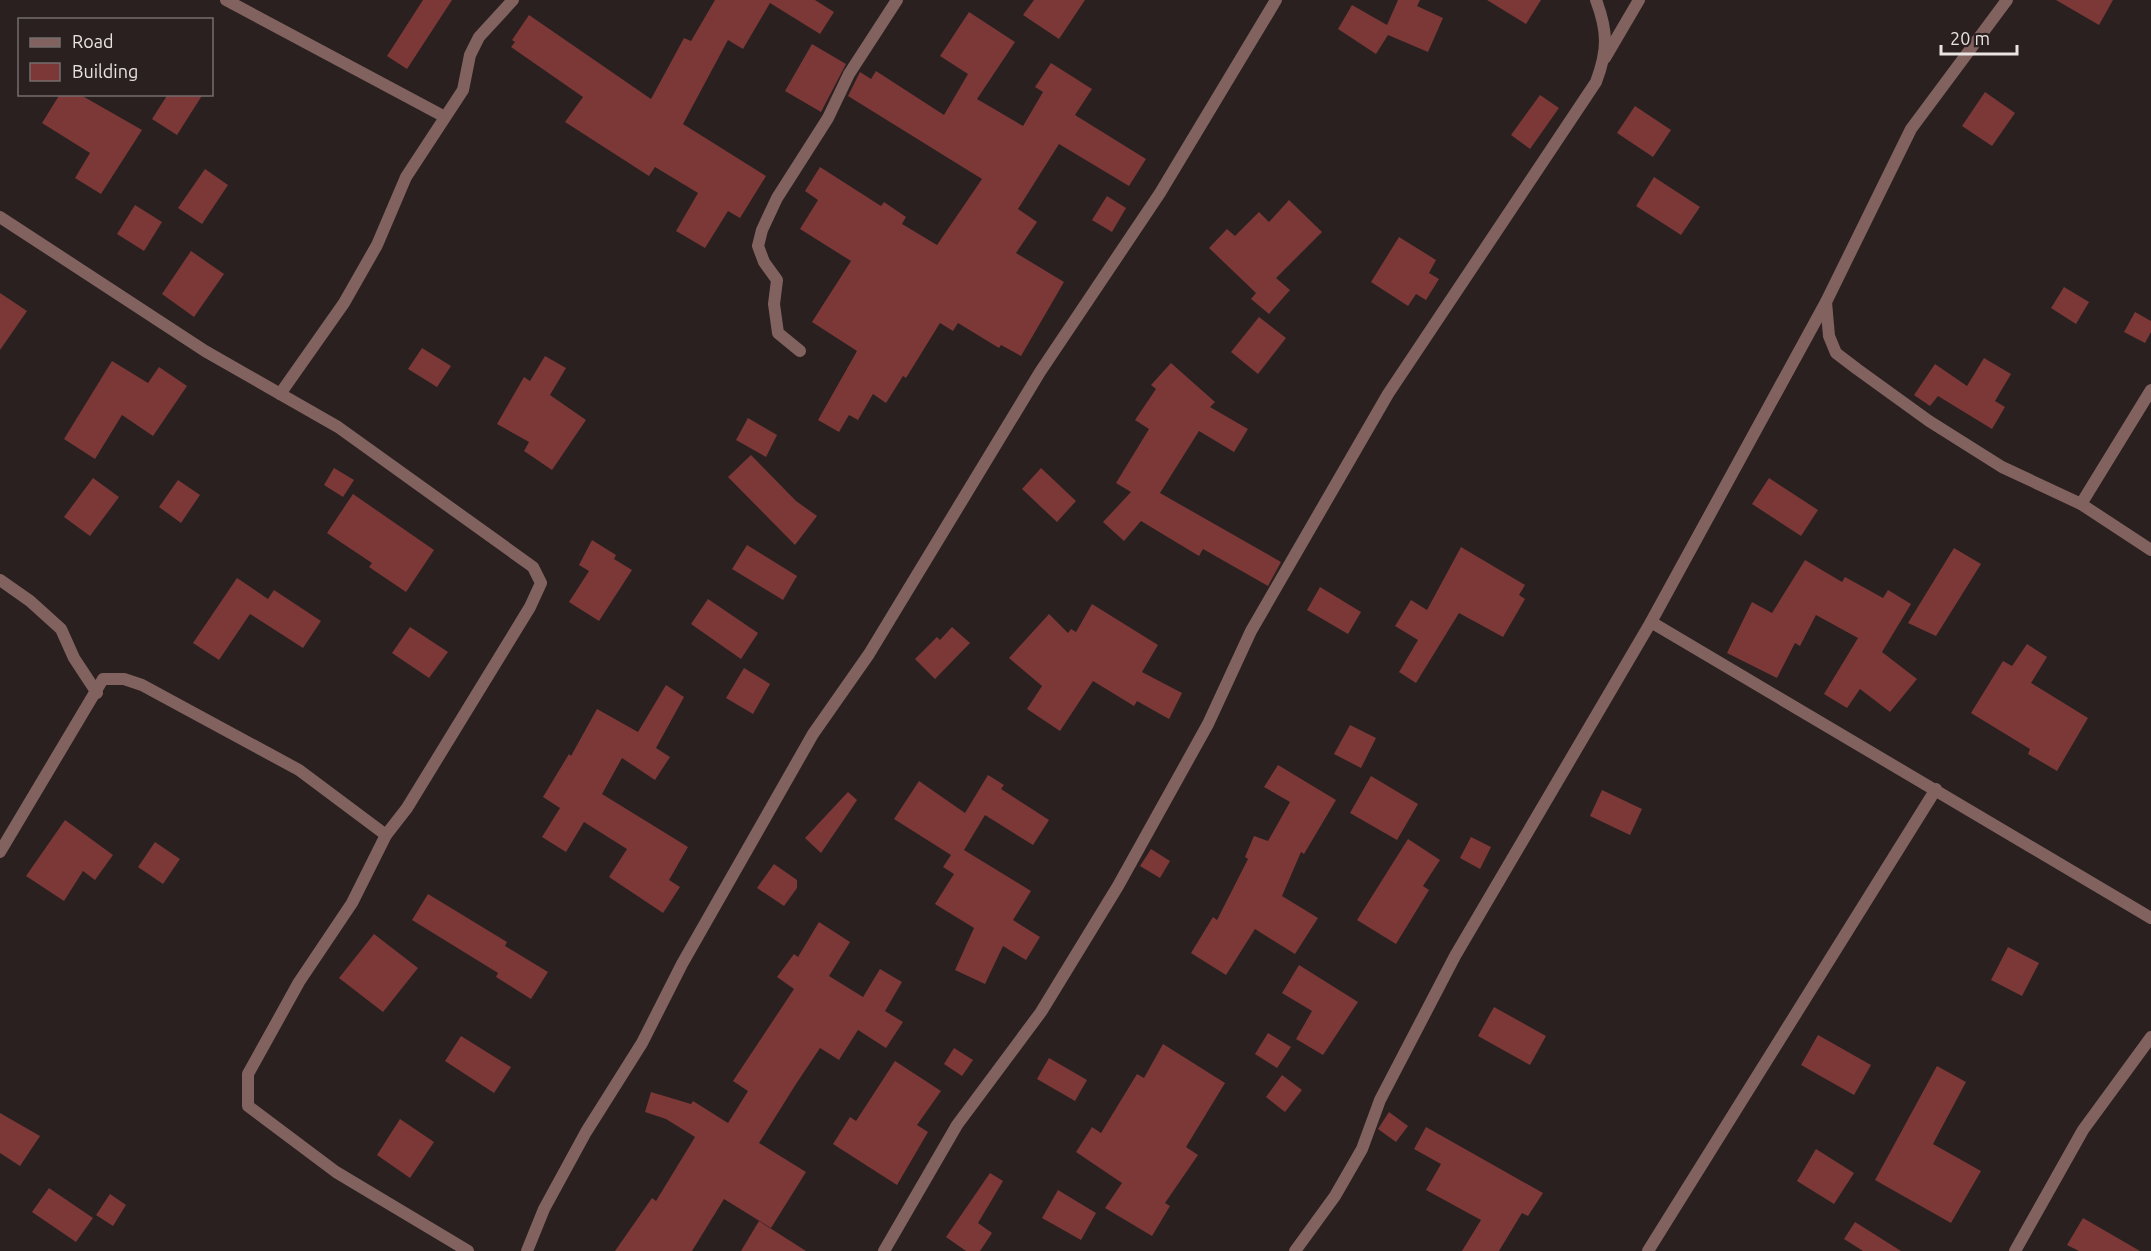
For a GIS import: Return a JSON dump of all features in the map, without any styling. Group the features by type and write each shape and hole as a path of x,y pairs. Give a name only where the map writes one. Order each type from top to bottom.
{"street":[{"path":"226,0 445,117"},
{"path":"280,394 344,303 377,245 406,177 463,90 470,55 480,37 513,0"},
{"path":"800,351 778,333 774,304 777,280 764,262 758,246 762,230 777,198 828,118 849,74 897,0"},
{"path":"527,1251 544,1209 586,1132 642,1043 682,964 813,734 869,654 1040,372 1160,193 1276,0"},
{"path":"1596,0 1606,26 1605,59"},
{"path":"884,1251 957,1125 1041,1012 1118,886 1208,724 1251,631 1388,394 1596,82 1605,59 1639,0"},
{"path":"1295,1251 1335,1196 1362,1149 1380,1100 1455,956 1651,622 1826,302 1911,129 2007,0"},
{"path":"0,218 205,351 338,427 534,567 541,583 530,607 407,808 386,835 352,903 299,982 249,1074 248,1106 336,1172 468,1251"},
{"path":"1826,302 1829,336 1836,353 1929,421 2002,467 2080,504 2151,550"},
{"path":"2080,504 2151,390"},
{"path":"0,580 30,601 61,629 74,658 97,693"},
{"path":"1651,622 2151,918"},
{"path":"0,852 47,770 97,693 103,679 124,680 142,685 299,770 386,835"},
{"path":"1648,1251 1936,789"},
{"path":"2015,1251 2083,1130 2151,1037"}],"building":[{"path":"423,0 452,0 407,69 387,56"},
{"path":"715,0 815,0 834,12 820,34 770,3 743,49 728,40 683,124 766,176 740,218 728,211 705,248 676,231 698,193 655,167 649,176 565,122 583,97 511,47 515,42 512,40 529,15 651,99 684,38 691,41"},
{"path":"1034,0 1085,0 1059,39 1023,15"},
{"path":"1398,0 1420,0 1417,6 1443,18 1428,52 1388,35 1376,54 1338,29 1352,5 1387,25"},
{"path":"1487,0 1541,0 1526,24"},
{"path":"2056,0 2113,0 2099,25"},
{"path":"969,12 1015,42 977,99 1023,126 1043,92 1035,87 1051,63 1092,89 1075,115 1146,159 1129,186 1059,144 1018,209 1037,222 1016,253 1064,282 1021,356 1001,345 999,348 958,323 953,331 940,323 906,378 903,376 886,403 873,394 858,420 849,415 839,432 818,420 857,351 812,322 851,261 800,229 818,200 805,191 820,167 881,206 884,202 906,217 902,224 937,245 982,179 848,96 860,72 871,79 876,71 944,115 968,74 940,56"},
{"path":"812,44 846,64 821,112 785,91"},
{"path":"1985,92 2015,113 1992,146 1962,126"},
{"path":"1540,95 1559,108 1530,149 1511,135"},
{"path":"59,96 82,96 142,130 101,194 75,178 90,153 42,123"},
{"path":"167,96 202,96 177,135 152,119"},
{"path":"1635,106 1671,130 1653,157 1617,133"},
{"path":"205,169 228,185 202,224 178,208"},
{"path":"1654,177 1700,207 1681,235 1636,206"},
{"path":"1107,196 1126,208 1112,232 1092,220"},
{"path":"1289,200 1322,232 1276,278 1290,290 1269,314 1251,299 1256,293 1209,248 1227,229 1235,236 1259,212 1269,222"},
{"path":"135,205 162,222 144,251 117,234"},
{"path":"1399,237 1436,260 1429,273 1439,279 1426,300 1416,294 1408,306 1371,282"},
{"path":"191,251 224,274 194,317 162,294"},
{"path":"2064,287 2089,302 2076,324 2051,308"},
{"path":"0,293 27,311 0,350"},
{"path":"2135,312 2151,321 2151,332 2145,343 2124,332"},
{"path":"1259,317 1286,338 1258,374 1231,352"},
{"path":"422,348 451,366 437,387 408,369"},
{"path":"545,356 566,368 550,395 586,420 552,470 524,451 529,442 497,424 524,377 530,381"},
{"path":"1984,358 2011,374 1995,401 2005,407 1992,429 1938,396 1930,406 1914,395 1935,364 1967,386"},
{"path":"112,361 148,383 159,367 187,386 153,436 122,415 95,459 64,439"},
{"path":"1171,363 1215,402 1210,407 1248,429 1234,452 1199,431 1160,493 1281,562 1268,586 1203,549 1199,556 1141,521 1124,541 1103,522 1131,492 1116,483 1149,429 1135,420 1156,389 1151,385"},
{"path":"748,418 777,435 766,457 736,440"},
{"path":"751,455 796,501 817,516 795,545 728,477"},
{"path":"334,468 354,480 343,497 324,485"},
{"path":"1041,468 1076,501 1057,522 1022,489"},
{"path":"93,478 119,497 90,536 64,517"},
{"path":"1769,478 1818,510 1801,536 1752,504"},
{"path":"178,480 200,495 181,523 159,507"},
{"path":"353,494 434,550 406,592 369,567 372,563 327,533"},
{"path":"592,540 616,555 614,559 632,570 599,621 569,602 589,571 579,565"},
{"path":"747,545 797,576 783,600 732,569"},
{"path":"1461,547 1525,585 1519,595 1525,599 1503,637 1459,613 1416,683 1399,672 1418,640 1395,626 1411,600 1427,610"},
{"path":"1954,548 1981,564 1936,636 1908,623"},
{"path":"1805,560 1842,582 1845,577 1883,598 1888,590 1911,604 1882,652 1917,679 1890,712 1860,689 1847,708 1824,694 1858,638 1816,615 1800,646 1795,643 1777,678 1727,653 1752,602 1772,613"},
{"path":"237,578 268,599 274,590 321,621 303,648 250,614 219,660 193,643"},
{"path":"1320,587 1361,612 1348,634 1307,610"},
{"path":"708,599 758,633 741,659 691,624"},
{"path":"1092,604 1158,645 1142,672 1182,693 1169,719 1137,701 1134,706 1093,681 1060,731 1027,709 1042,686 1009,658 1049,614 1068,633 1071,629 1076,632"},
{"path":"410,627 448,652 429,678 392,653"},
{"path":"952,627 970,643 935,679 915,659 937,637 940,640"},
{"path":"2027,644 2047,657 2031,683 2088,718 2057,771 2028,754 2030,749 1971,713 2003,661 2012,666"},
{"path":"744,668 770,684 753,714 726,698"},
{"path":"666,685 684,697 656,748 670,757 655,780 622,758 602,794 688,847 669,880 680,887 663,913 609,877 627,849 584,822 566,852 542,837 560,808 543,797 569,754 571,756 597,709 638,732"},
{"path":"1350,725 1376,738 1361,768 1334,754"},
{"path":"1278,765 1336,800 1304,854 1301,852 1282,896 1318,918 1295,954 1255,929 1226,975 1191,953 1213,917 1217,920 1248,859 1245,857 1254,836 1268,841 1290,802 1264,787"},
{"path":"988,775 1004,785 1001,789 1049,820 1033,845 985,815 964,850 1031,891 1013,920 1040,937 1026,960 1003,946 985,984 955,970 974,928 935,904 954,874 943,867 951,855 894,819 919,781 965,813"},
{"path":"1371,776 1418,804 1397,840 1350,813"},
{"path":"1602,790 1642,809 1630,835 1590,816"},
{"path":"848,792 857,800 821,853 805,838"},
{"path":"65,820 113,855 95,880 83,871 64,901 26,876"},
{"path":"1471,837 1491,847 1480,869 1460,858"},
{"path":"1408,839 1440,860 1423,886 1429,890 1396,944 1357,920"},
{"path":"155,842 180,859 163,884 138,867"},
{"path":"1151,849 1170,861 1160,878 1140,866"},
{"path":"774,864 797,880 797,888 784,906 757,888"},
{"path":"428,894 507,942 505,946 548,972 531,999 496,977 498,973 412,920"},
{"path":"819,922 850,942 829,976 863,997 880,969 902,982 885,1011 903,1022 886,1048 858,1030 839,1060 820,1048 796,1084 759,1143 806,1172 771,1228 724,1199 692,1251 615,1251 652,1198 656,1201 695,1137 666,1119 645,1112 651,1092 691,1104 693,1101 728,1123 748,1091 733,1081 794,989 777,977 794,954 798,957"},
{"path":"374,934 418,968 383,1012 339,978"},
{"path":"2008,947 2039,963 2022,996 1991,980"},
{"path":"1299,965 1358,1002 1323,1055 1296,1039 1312,1011 1282,993"},
{"path":"1494,1007 1546,1036 1530,1065 1478,1036"},
{"path":"1268,1033 1291,1047 1277,1068 1255,1054"},
{"path":"1818,1035 1871,1065 1854,1095 1801,1065"},
{"path":"461,1036 511,1067 494,1093 445,1061"},
{"path":"1163,1044 1225,1083 1186,1147 1198,1155 1165,1203 1170,1206 1152,1236 1105,1208 1122,1183 1076,1152 1092,1127 1101,1133 1137,1074 1144,1078"},
{"path":"954,1048 973,1060 962,1076 944,1064"},
{"path":"1049,1058 1087,1080 1075,1101 1037,1079"},
{"path":"895,1061 941,1091 917,1125 928,1132 897,1185 833,1144 850,1117 856,1121"},
{"path":"1937,1066 1966,1082 1933,1144 1981,1171 1951,1223 1875,1180"},
{"path":"1282,1075 1302,1090 1285,1112 1266,1097"},
{"path":"1389,1112 1408,1126 1396,1142 1378,1129"},
{"path":"0,1113 40,1136 20,1166 0,1153"},
{"path":"400,1119 434,1142 410,1178 377,1155"},
{"path":"1426,1127 1543,1193 1528,1216 1522,1213 1499,1251 1462,1251 1481,1220 1426,1190 1441,1164 1414,1149"},
{"path":"1816,1149 1854,1173 1834,1204 1797,1181"},
{"path":"990,1173 1003,1181 978,1223 992,1233 980,1251 966,1251 946,1237"},
{"path":"49,1188 93,1218 76,1242 32,1212"},
{"path":"1058,1190 1096,1213 1081,1240 1042,1218"},
{"path":"110,1194 126,1205 113,1226 96,1215"},
{"path":"2083,1218 2140,1251 2079,1251 2067,1245"},
{"path":"759,1221 806,1251 741,1251"},
{"path":"1855,1222 1901,1251 1863,1251 1844,1239"}]}
